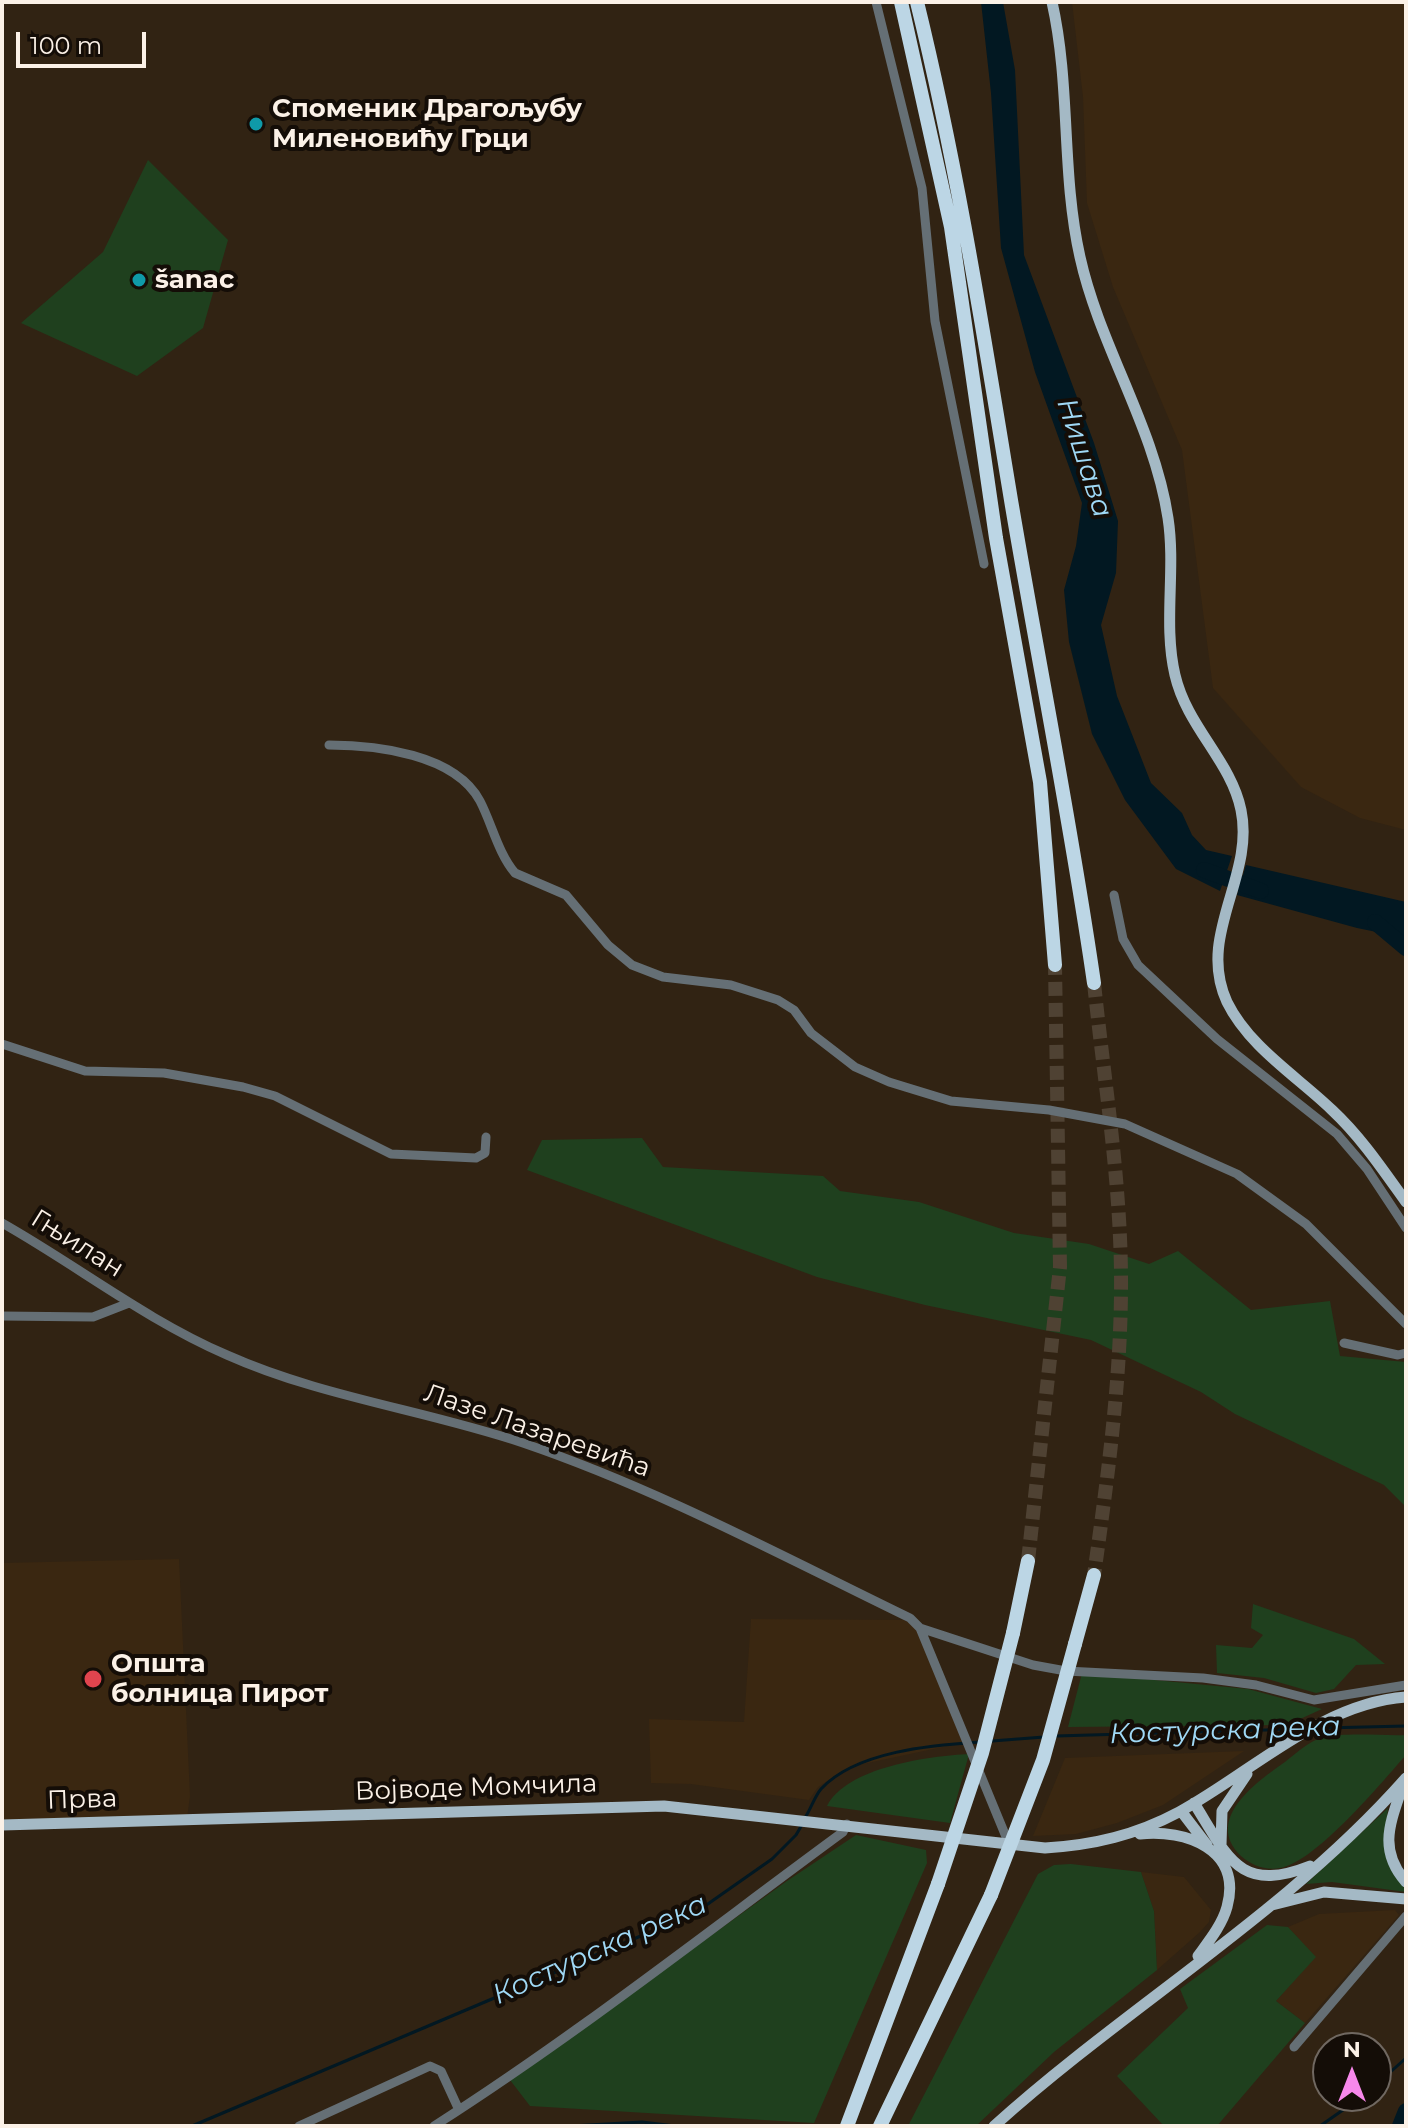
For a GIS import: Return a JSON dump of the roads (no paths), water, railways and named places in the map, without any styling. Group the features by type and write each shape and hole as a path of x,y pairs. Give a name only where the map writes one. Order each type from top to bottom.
{"highway":[{"path":"901,2 954,243 987,478 1040,782 1055,965"},
{"path":"917,2 945,122 976,280 1012,508 1078,870 1094,983"},
{"path":"848,2124 938,1884 982,1753 1028,1561"},
{"path":"880,2126 991,1895 1043,1760 1094,1575"}],"main road":[{"path":"1052,2 1061,54 1069,179 1079,254 1106,341 1154,459 1168,520 1171,645 1175,675 1195,727 1223,767 1237,795 1243,834 1238,865 1220,927 1218,974 1233,1013 1265,1050 1355,1133 1406,1202"},
{"path":"1126,1836 1181,1811 1324,1723 1362,1705 1406,1697"},
{"path":"1221,1845 1220,1820 1226,1802 1252,1766"},
{"path":"994,2126 1129,2012 1188,1969 1325,1859 1405,1779"},
{"path":"1405,1779 1387,1837 1392,1862 1406,1882"},
{"path":"1194,1803 1221,1845 1243,1869 1262,1877 1289,1875 1325,1859"},
{"name":"Војводе Момчила","path":"164,1819 641,1806 694,1807 847,1824"},
{"path":"1181,1811 1224,1871 1229,1900 1216,1930 1188,1969"},
{"name":"Прва","path":"2,1825 164,1819"},
{"path":"847,1824 1045,1848 1075,1846 1126,1836 1179,1834 1207,1845"},
{"path":"1264,1908 1324,1892 1406,1899"}],"street":[{"path":"876,2 922,188 935,321 984,564"},
{"path":"329,745 394,750 426,760 461,780 479,799 515,873 566,895 608,945 642,970 674,979 731,985 778,1000 794,1010 811,1033 855,1067 924,1094 951,1101 1049,1110 1125,1124 1237,1174 1306,1224 1406,1324"},
{"path":"1114,895 1123,939 1138,965 1217,1039 1337,1134 1367,1169 1406,1228"},
{"path":"2,1044 85,1071 164,1073 275,1096 391,1154 476,1158 485,1153 486,1137"},
{"name":"Гњилан","path":"2,1223 129,1303"},
{"path":"2,1316 93,1317 129,1303"},
{"name":"Лазе Лазаревића","path":"129,1303 213,1348 273,1374 445,1418 595,1468 841,1583 910,1618 920,1628 1033,1665 1066,1671 1203,1678 1256,1685 1314,1700 1406,1685"},
{"path":"1344,1343 1398,1355 1406,1353"},
{"path":"920,1628 967,1735 1009,1844"},
{"path":"434,2126 688,1947 843,1832 847,1824"},
{"path":"1294,2047 1406,1916"},
{"path":"299,2126 430,2066 441,2071 459,2110"}],"water":[{"path":"981,2 1003,2 1015,70 1024,255 1094,443 1118,521 1116,573 1101,625 1117,696 1151,783 1182,813 1192,835 1206,850 1232,856 1220,891 1176,869 1125,800 1092,734 1069,642 1064,590 1076,546 1082,503 1035,372 1001,248 991,93"},
{"path":"1246,865 1406,902 1406,938 1237,895"}],"waterway":[{"name":"Нишава","path":"1204,870 1261,891"},
{"path":"1375,922 1406,948"},
{"name":"Костурска река","path":"1323,1728 1406,1726"},
{"name":"Костурска река","path":"1056,1736 1300,1729"},
{"name":"Костурска река","path":"992,1741 1044,1737"},
{"name":"Костурска река","path":"806,1816 821,1789 854,1766 896,1752 980,1742"},
{"name":"Костурска река","path":"192,2126 695,1913 772,1859 796,1835 803,1823"},
{"path":"1392,2071 1406,2058"},
{"path":"1400,2126 1406,2111"},
{"path":"1320,2126 1340,2112"},
{"path":"571,2126 642,2122 675,2126"}],"tunnel":[{"path":"1028,1561 1060,1267 1055,965"},
{"path":"1094,983 1115,1164 1121,1273 1117,1387 1094,1575"}],"place":[{"name":"Споменик Драгољубу Миленовићу Грци","path":"256,124"},
{"name":"šanac","path":"139,280"},
{"name":"Општа болница Пирот","path":"93,1679"}]}
